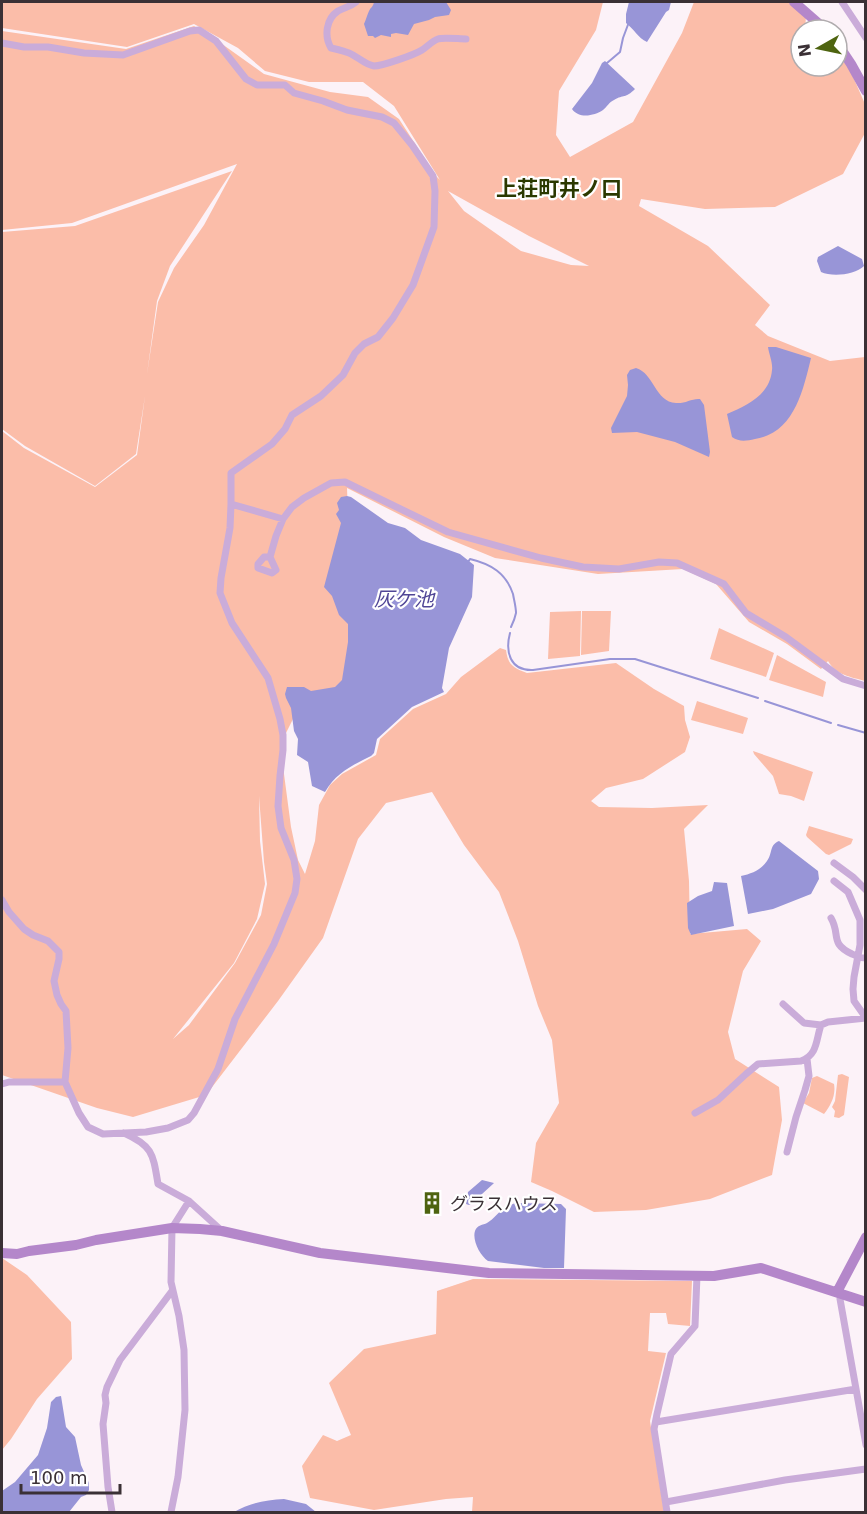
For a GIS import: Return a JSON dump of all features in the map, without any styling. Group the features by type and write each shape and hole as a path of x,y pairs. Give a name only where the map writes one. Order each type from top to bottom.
{"street":[{"path":"356,2 335,13 328,25 327,42 331,48 349,53 373,66 410,56 438,39 466,39"},
{"path":"794,2 812,18"},
{"path":"842,2 866,38"},
{"path":"2,43 84,53 123,55 190,31 199,30 216,41 246,79 257,85 285,85 294,93 346,110 382,117 394,123 433,176 435,191 434,227 419,271 407,297 378,337 355,353 343,375 321,396 292,415 285,429 272,444 231,473 230,528 220,593 232,622 268,678 280,719 283,750 278,806 281,828 294,860 297,879 295,893 274,944 235,1019 218,1069 188,1120 168,1128 146,1132 103,1134 88,1127 65,1082 68,1048 66,1011 60,1004 54,981 59,952 48,941 33,935 24,928 9,912 2,900"},
{"path":"849,61 866,91"},
{"path":"270,557 283,519 291,507 331,483 345,482 448,532 541,558 583,567 619,569 659,562 677,563 724,584 746,613 794,642 843,679 866,686"},
{"path":"231,504 283,519"},
{"path":"834,863 866,890"},
{"path":"783,1004 804,1023 821,1025 828,1022 866,1018 854,1001 854,977 862,958 858,914 848,892 834,881"},
{"path":"831,918 837,942 845,951 862,958"},
{"path":"694,1113 718,1100 758,1064 807,1059 816,1049 821,1025"},
{"path":"787,1152 809,1076 807,1059"},
{"path":"2,1084 65,1082"},
{"path":"122,1132 141,1141 153,1157 158,1184 189,1201 222,1231"},
{"path":"171,1512 178,1477 185,1410 184,1350 172,1291 172,1228 189,1201"},
{"path":"2,1253 17,1254 172,1228 200,1229 222,1231 320,1254 489,1273 714,1276 761,1268 866,1302"},
{"path":"866,1237 839,1293 856,1389 862,1408 866,1445"},
{"path":"668,1512 654,1429 671,1354 695,1326 697,1275"},
{"path":"112,1512 103,1424 105,1395 120,1360 172,1291"},
{"path":"656,1422 856,1389"},
{"path":"666,1502 785,1480 866,1469"}],"shaded area":[{"path":"2,2 603,2 596,30 559,91 556,135 570,157 633,122 682,33 694,2 788,2 806,16 806,18 789,18 789,78 849,78 849,68 865,104 865,133 843,174 775,207 705,209 641,199 639,206 708,246 770,305 755,325 768,336 830,361 865,357 865,681 849,677 831,666 828,661 821,669 787,644 749,622 716,584 683,569 598,574 495,558 444,537 347,488 352,620 346,684 302,701 282,741 291,827 298,860 305,874 315,841 319,805 330,785 342,774 376,755 380,739 413,709 446,694 461,677 500,648 506,650 512,665 527,673 616,663 684,706 690,737 685,752 643,779 606,788 591,801 599,807 652,808 708,805 684,829 689,881 690,934 747,929 761,941 743,971 728,1032 735,1059 779,1087 782,1120 772,1175 710,1199 646,1210 594,1212 531,1182 536,1143 559,1103 552,1040 499,892 464,845 432,792 386,803 358,839 323,938 206,1095 133,1117 97,1108 2,1075 2,431 24,448 95,487 137,455 145,396 136,454 95,486 25,446 2,429 2,232 75,226 232,171 170,266 157,301 147,374 158,302 174,268 204,225 237,164 72,223 2,230 2,31 126,49 194,26 264,74 330,92 368,97 399,119 440,180 394,106 363,82 309,82 265,71 238,48 194,24 127,47 2,28","holes":["448,191 589,266 571,265 521,251 464,211","259,796 267,884 261,915 235,963 189,1025 173,1039 234,963 257,919 265,884 260,841"]},
{"path":"581,611 580,656 548,659 550,612"},
{"path":"582,611 611,611 609,651 581,655"},
{"path":"719,628 774,653 766,677 710,659"},
{"path":"777,655 826,682 823,697 769,680"},
{"path":"697,701 748,718 743,734 691,720"},
{"path":"753,751 813,772 804,801 779,794 773,776"},
{"path":"809,826 853,839 851,844 829,855 807,837"},
{"path":"838,1075 849,1077 844,1115 839,1118 834,1117 835,1111 832,1107 835,1101"},
{"path":"817,1076 834,1084 832,1100 824,1114 803,1103 809,1093 812,1078"},
{"path":"2,1258 27,1275 71,1322 72,1359 37,1399 2,1450"},
{"path":"473,1279 692,1281 690,1326 668,1324 666,1313 650,1313 648,1351 666,1353 650,1421 664,1512 472,1512 473,1497 374,1510 310,1498 302,1466 323,1435 337,1441 351,1435 329,1383 364,1349 436,1334 437,1291"}],"water":[{"path":"374,2 446,2 451,10 449,15 414,24 408,35 396,33 391,34 391,37 381,35 375,38 368,36 364,24"},
{"path":"629,2 671,2 669,10 647,42 626,23"},
{"path":"605,61 635,89 612,101 599,112 587,115 575,112 572,109"},
{"path":"838,246 862,259 864,266 843,274 821,272 818,257"},
{"path":"768,347 776,347 811,358 800,397 795,409 779,428 755,439 737,440 732,437 727,414 750,403 767,386 772,367"},
{"path":"636,368 647,375 663,398 669,401 679,403 700,399 704,405 709,457 675,442 637,432 612,433 611,428 627,396 627,375 630,370"},
{"name":"灰ケ池","path":"347,496 388,523 405,528 421,540 460,554 474,565 472,597 449,648 442,688 444,692 412,707 377,739 374,753 371,756 339,775 325,792 312,786 308,762 297,755 298,739 294,731 291,708 285,694 287,687 304,687 311,691 335,687 342,680 348,642 348,624 339,615 332,596 324,587 341,523 336,514 339,510 337,503 341,497"},
{"path":"779,841 818,871 819,879 811,894 773,909 748,914 741,876 762,867 769,858 772,847"},
{"path":"714,882 727,883 734,926 691,935 688,928 687,903 712,891"},
{"path":"482,1180 494,1183 471,1204 466,1204 468,1192"},
{"path":"515,1203 561,1204 566,1209 564,1268 544,1268 488,1261 482,1255 477,1248 474,1235 476,1229"},
{"path":"61,1396 66,1427 75,1437 89,1490 69,1512 2,1512 2,1491 15,1482 38,1455 47,1428 51,1402"},
{"path":"284,1499 306,1504 316,1512 234,1512 258,1502"}],"waterway":[{"path":"607,63 620,52 629,22"},
{"path":"468,562 470,559 485,564 497,570 506,580 513,594 516,611 511,627"},
{"path":"510,633 508,647 511,659 514,664 525,669 533,670 610,659 635,659 758,698"},
{"path":"765,701 831,723"},
{"path":"838,725 866,733"}],"place":[{"name":"グラスハウス","path":"432,1203"}],"district":[{"name":"上荘町井ノ口","path":"559,189"}]}
